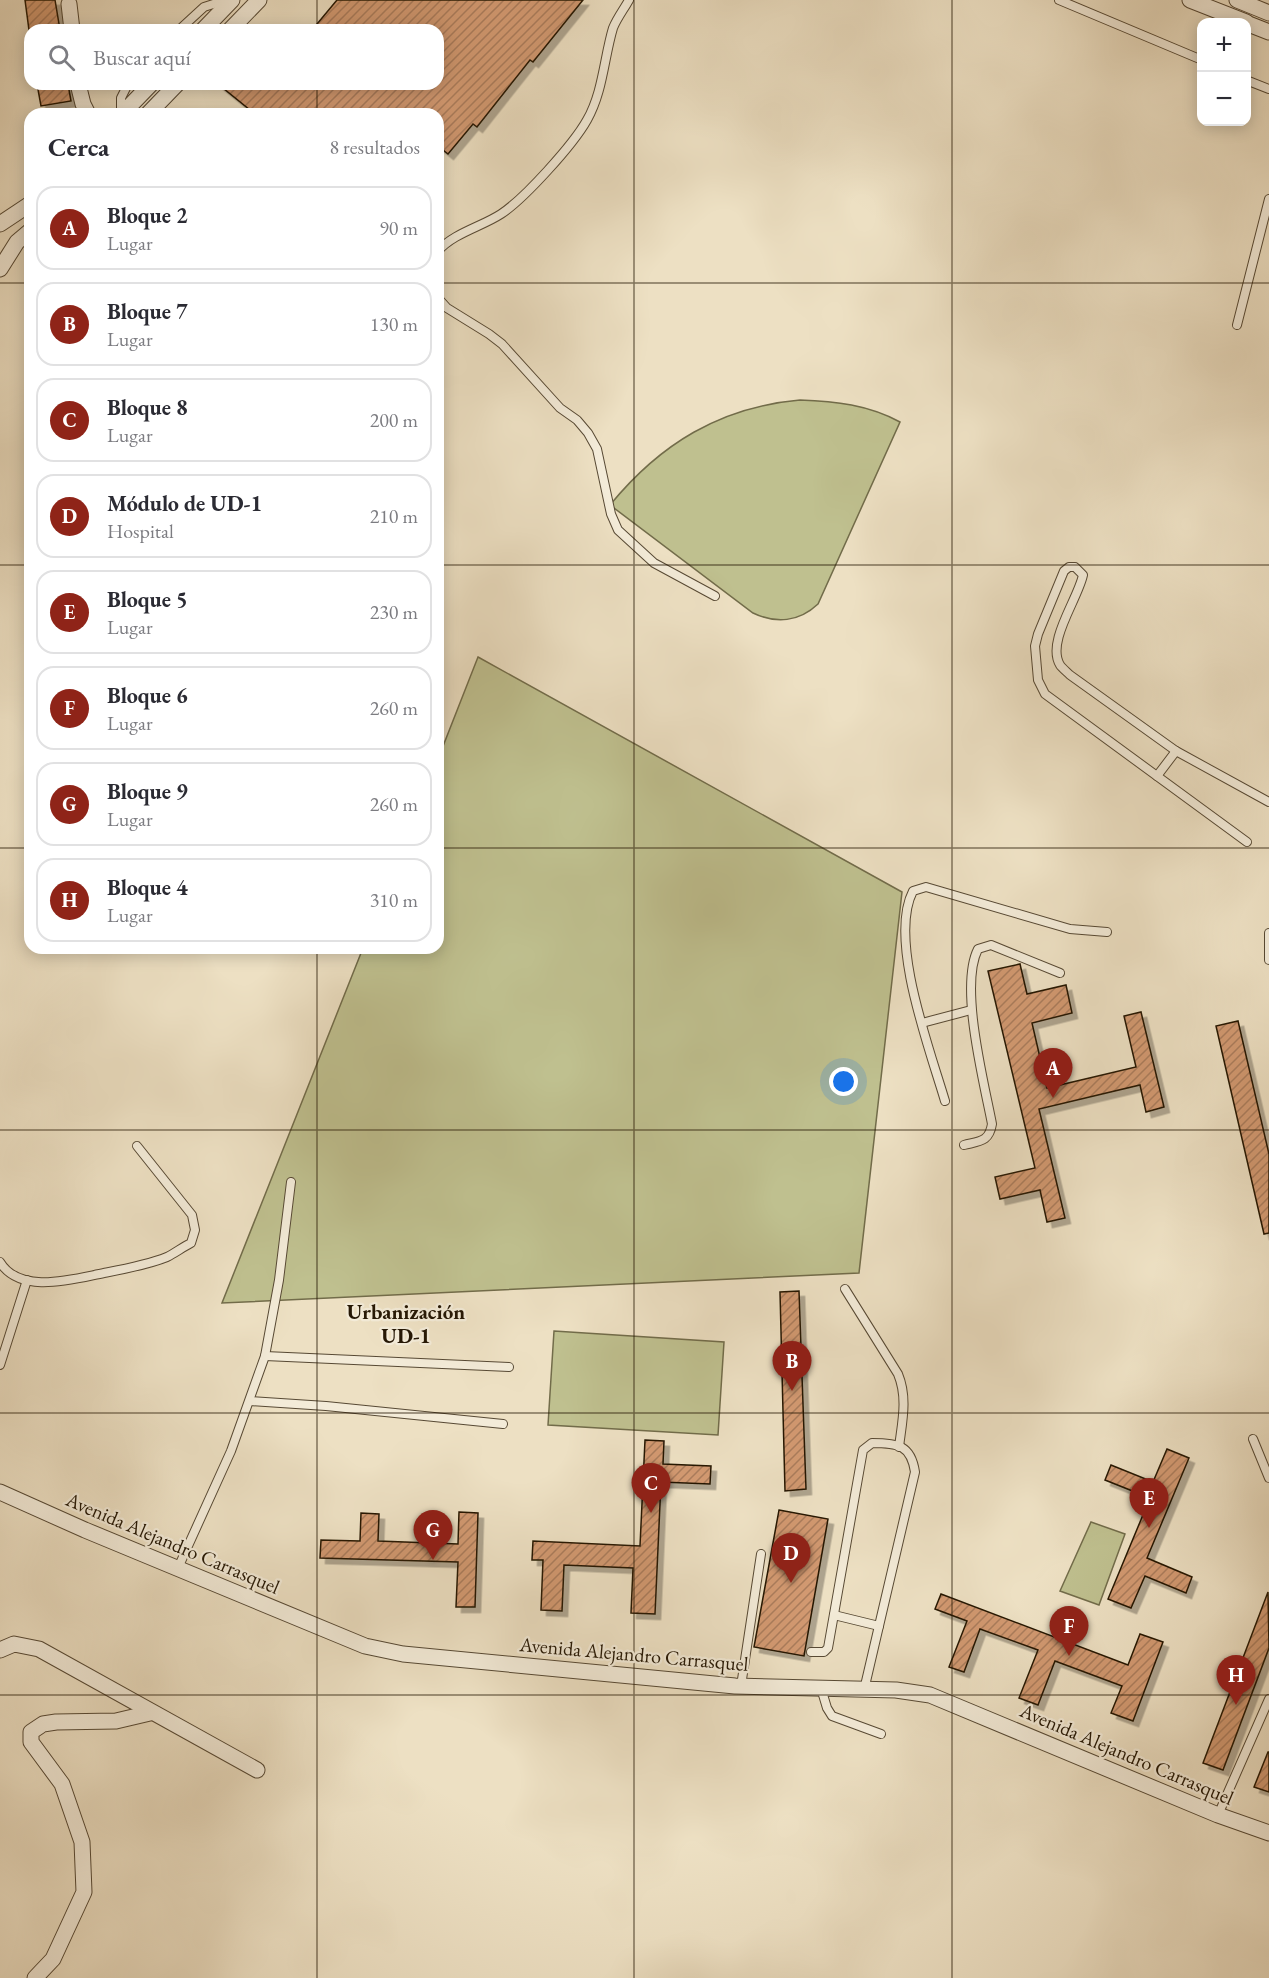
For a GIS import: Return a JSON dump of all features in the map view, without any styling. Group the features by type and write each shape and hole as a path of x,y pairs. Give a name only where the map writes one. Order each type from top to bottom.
{"street":[{"path":"209,24 232,0"},
{"path":"236,24 259,0"},
{"path":"1191,0 1234,18"},
{"path":"1236,0 1269,13"},
{"path":"69,4 71,24"},
{"path":"1251,25 1269,32"},
{"path":"79,90 84,108"},
{"path":"127,108 145,90"},
{"path":"153,108 171,90"},
{"path":"0,224 24,208"},
{"path":"0,229 18,242"},
{"path":"0,269 24,236"},
{"name":"Avenida Alejandro Carrasquel","path":"0,1492 365,1646 403,1654 741,1686 896,1690 930,1695 1218,1815 1269,1833"},
{"path":"0,1650 14,1644 39,1649 150,1713 256,1770"},
{"path":"35,1978 53,1959 84,1892 82,1842 62,1784 31,1742 31,1732 43,1724 116,1721 150,1713"}],"lane":[{"path":"186,24 204,7 226,0"},
{"path":"444,246 501,214 556,160 587,121 595,101 614,26 629,0"},
{"path":"1059,0 1197,58"},
{"path":"1251,82 1269,89"},
{"path":"121,108 121,98 125,90"},
{"path":"1237,325 1269,199"},
{"path":"444,305 502,344 560,408 577,420 588,433 597,448 610,514 618,530 654,563 715,596"},
{"path":"1247,842 1045,694 1040,687 1035,646 1064,571 1069,567 1075,567 1083,575 1058,638 1056,651 1059,664 1070,675 1176,751 1269,802"},
{"path":"1156,776 1176,751"},
{"path":"945,1101 910,981 906,939 909,899 913,891 926,887 1070,929 1107,932"},
{"path":"1269,933 1269,960"},
{"path":"964,1145 985,1140 990,1134 992,1124 971,1010 973,958 978,949 991,945 1060,973"},
{"path":"922,1023 971,1010"},
{"path":"0,1262 4,1269 15,1276 52,1283 128,1268 168,1256 191,1243 195,1230 192,1215 137,1146"},
{"path":"178,1568 231,1451 265,1356 279,1280 291,1182"},
{"path":"0,1365 27,1280"},
{"path":"845,1289 898,1374 903,1386 905,1398 899,1447"},
{"path":"265,1356 509,1367"},
{"path":"250,1401 326,1406 503,1424"},
{"path":"1252,1439 1269,1478"},
{"path":"811,1652 825,1652 828,1648 863,1450 872,1443 899,1447 908,1451 913,1458 915,1472 864,1690"},
{"path":"741,1686 761,1554"},
{"path":"834,1615 879,1626"},
{"path":"821,1688 832,1716 881,1734"},
{"path":"1218,1815 1269,1699"}],"green space":[{"path":"800,400 852,405 900,422 818,604 795,618 770,619 753,613 610,505 650,464 694,432 744,411"},
{"path":"478,657 902,892 859,1273 222,1303 361,954 444,954 444,744"},
{"path":"554,1331 724,1342 718,1435 548,1425"},
{"path":"1091,1522 1125,1534 1099,1605 1060,1591"}],"building":[{"path":"25,0 55,0 59,24 28,24"},
{"path":"337,0 583,0 533,62 530,60 477,127 473,124 448,154 444,151 444,108 248,108 225,90 444,90 444,24 317,24"},
{"path":"38,90 69,90 71,101 41,106"},
{"path":"1020,964 1027,994 1066,985 1072,1013 1032,1023 1047,1088 1136,1067 1124,1016 1141,1012 1164,1107 1146,1112 1140,1085 1039,1109 1065,1218 1047,1222 1040,1190 1000,1199 995,1177 1035,1168 988,971"},
{"path":"1238,1021 1269,1154 1269,1233 1264,1234 1216,1026"},
{"path":"799,1291 806,1489 785,1491 780,1292"},
{"path":"645,1440 664,1441 663,1464 711,1466 710,1484 661,1482 655,1614 631,1613 633,1568 564,1565 562,1611 541,1610 543,1560 532,1560 533,1541 640,1546"},
{"path":"1167,1449 1189,1458 1147,1558 1192,1577 1186,1593 1145,1576 1131,1608 1108,1599 1150,1498 1105,1480 1111,1465 1153,1482"},
{"path":"779,1510 828,1519 804,1656 754,1647"},
{"path":"459,1512 478,1513 475,1607 456,1607 458,1562 320,1558 321,1540 360,1541 361,1513 379,1514 378,1541 458,1544"},
{"path":"1268,1592 1269,1648 1223,1770 1203,1763"},
{"path":"941,1594 1128,1665 1140,1634 1163,1642 1133,1721 1111,1713 1122,1686 1055,1661 1038,1705 1019,1698 1038,1650 980,1629 964,1672 949,1667 967,1621 935,1609"},
{"path":"1269,1752 1269,1792 1254,1787"}],"place":[{"name":"Bloque 2","path":"1053,1098"},
{"name":"Bloque 7","path":"792,1391"},
{"name":"Bloque 8","path":"651,1513"},
{"name":"Bloque 5","path":"1149,1528"},
{"name":"Bloque 9","path":"433,1560"},
{"name":"Módulo de UD-1","path":"791,1583"},
{"name":"Bloque 6","path":"1069,1656"},
{"name":"Bloque 4","path":"1236,1705"}],"district":[{"name":"Urbanización UD-1","path":"406,1324"}]}
